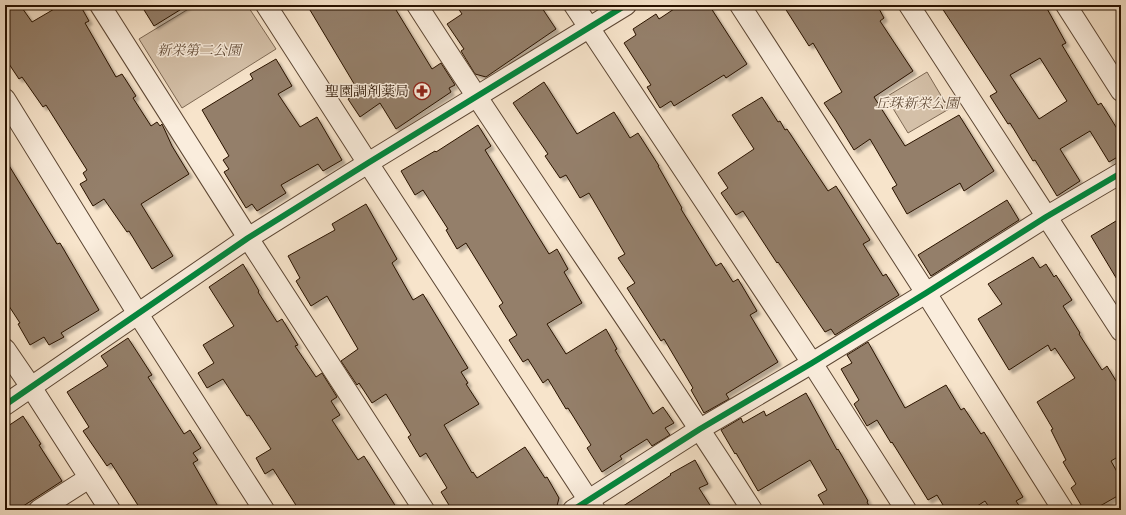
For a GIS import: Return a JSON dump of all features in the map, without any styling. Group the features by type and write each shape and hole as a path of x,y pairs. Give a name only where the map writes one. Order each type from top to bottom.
{"street":[{"path":"100,5 248,238 424,510"},
{"path":"266,5 586,507 700,429 926,293 1046,217 1121,173"},
{"path":"417,5 476,97 700,429 752,510"},
{"path":"574,5 812,362 906,510"},
{"path":"5,405 248,238 626,5"},
{"path":"740,5 926,293 1063,510"},
{"path":"909,5 1121,331"},
{"path":"1066,5 1121,91"},
{"path":"5,99 261,509"},
{"path":"5,349 110,510"},
{"path":"39,510 89,478"}],"green space":[{"name":"新栄第二公園","path":"195,5 247,5 276,49 182,108 139,39"},
{"name":"丘珠新栄公園","path":"927,72 949,109 908,133 886,97"}],"building":[{"path":"5,5 20,5 32,22 61,5 80,5 89,21 85,23 116,77 122,74 136,96 133,98 151,126 157,122 160,126 162,124 172,146 189,174 141,204 173,256 152,269 129,231 127,232 104,199 93,206 80,184 87,180 83,173 87,170 46,105 43,107 22,77 19,79 5,58"},
{"path":"141,5 188,5 154,26"},
{"path":"307,5 393,5 432,69 441,63 455,85 449,88 451,92 396,129 380,103 360,117 348,99 359,92"},
{"path":"456,5 540,5 556,29 486,77 475,74 461,51 464,49 447,24 462,14"},
{"path":"680,5 709,5 747,64 726,78 724,75 674,106 671,101 660,108 647,87 651,85 624,43 636,35 633,29 656,14 659,19"},
{"path":"783,5 877,5 884,18 880,21 913,71 874,97 905,146 959,115 994,171 964,191 960,183 907,214 892,188 897,185 870,139 854,150 824,103 842,92 813,43 809,46"},
{"path":"940,5 1045,5 1066,43 1062,45 1098,105 1101,103 1121,135 1121,155 1109,162 1090,131 1060,149 1080,181 1057,196 1035,160 1033,161 1010,123 1008,124 990,96 997,92","holes":["1040,58 1067,101 1039,119 1010,75"]},
{"path":"276,59 292,86 278,94 300,127 317,117 342,160 323,171 318,164 281,185 286,193 257,211 252,204 246,208 224,172 229,169 223,160 229,156 202,110 253,79 250,74"},
{"path":"544,82 577,134 614,112 630,138 638,133 659,166 682,208 681,209 716,266 721,263 733,282 738,279 757,311 750,315 778,362 726,394 729,399 704,413 691,390 693,388 664,339 661,341 627,288 635,283 618,258 625,254 589,193 580,198 566,175 560,178 545,156 548,154 513,103"},
{"path":"762,97 778,122 780,121 785,130 787,129 828,191 836,186 870,240 863,244 883,276 886,274 899,295 835,335 831,329 825,332 743,211 736,215 721,193 728,188 718,173 754,149 732,115"},
{"path":"478,125 491,146 485,150 549,254 557,249 568,269 564,272 582,303 547,324 566,354 606,329 617,349 615,350 653,414 663,407 674,423 665,428 670,435 652,446 647,439 620,456 622,459 602,472 587,448 591,445 568,408 566,409 548,379 543,383 528,359 523,362 509,340 517,335 499,306 503,303 466,243 457,249 446,230 448,229 423,190 415,195 401,171 435,151 436,152"},
{"path":"5,159 57,244 60,243 99,310 61,333 64,337 49,345 44,337 30,345 18,324 20,323 5,300"},
{"path":"1007,200 1019,220 931,276 918,255"},
{"path":"366,204 397,259 392,263 413,300 423,294 468,368 461,372 468,383 466,384 479,404 444,425 472,473 473,472 477,478 525,447 545,478 547,477 559,498 557,506 550,510 452,510 441,492 447,488 426,453 420,457 408,437 411,435 386,394 372,403 359,383 357,385 341,361 358,349 327,296 311,306 296,281 300,278 288,256 335,230 332,224"},
{"path":"1121,218 1121,286 1091,236"},
{"path":"1033,257 1040,268 1046,264 1054,277 1056,275 1072,300 1063,306 1102,370 1107,366 1121,389 1121,455 1111,461 1121,479 1121,494 1093,510 1084,510 1071,488 1076,484 1063,462 1066,460 1051,430 1053,429 1037,402 1075,378 1055,348 1051,351 1048,345 1009,370 978,319 1002,304 988,284"},
{"path":"243,264 259,291 258,292 277,322 282,319 298,345 295,346 316,377 322,373 337,397 331,401 340,415 332,420 358,460 364,456 398,510 299,510 273,469 265,474 256,458 271,449 223,379 207,388 198,373 214,363 203,345 234,326 209,287"},
{"path":"128,338 152,375 148,377 184,434 190,430 201,448 193,453 198,460 193,463 220,510 141,510 111,463 107,466 83,431 89,427 67,392 108,366 101,356"},
{"path":"868,342 905,408 946,385 961,410 964,408 981,434 984,432 1023,497 1016,501 1022,510 991,510 985,501 971,510 946,510 937,495 928,500 877,420 867,426 854,404 859,400 841,369 852,363 847,355"},
{"path":"806,393 837,450 838,449 868,501 867,502 871,510 827,510 818,495 827,490 810,460 758,491 721,430 741,418 743,423 764,411 766,416"},
{"path":"23,416 41,444 39,445 62,481 17,510 5,510 5,428"},
{"path":"695,460 708,484 699,488 713,510 617,510 671,475 670,474"}],"cycle path":[{"path":"5,405 248,238 626,5"},
{"path":"573,510 700,429 812,363 1046,217 1121,173"}],"place":[{"name":"聖園調剤薬局","path":"422,91"}]}
